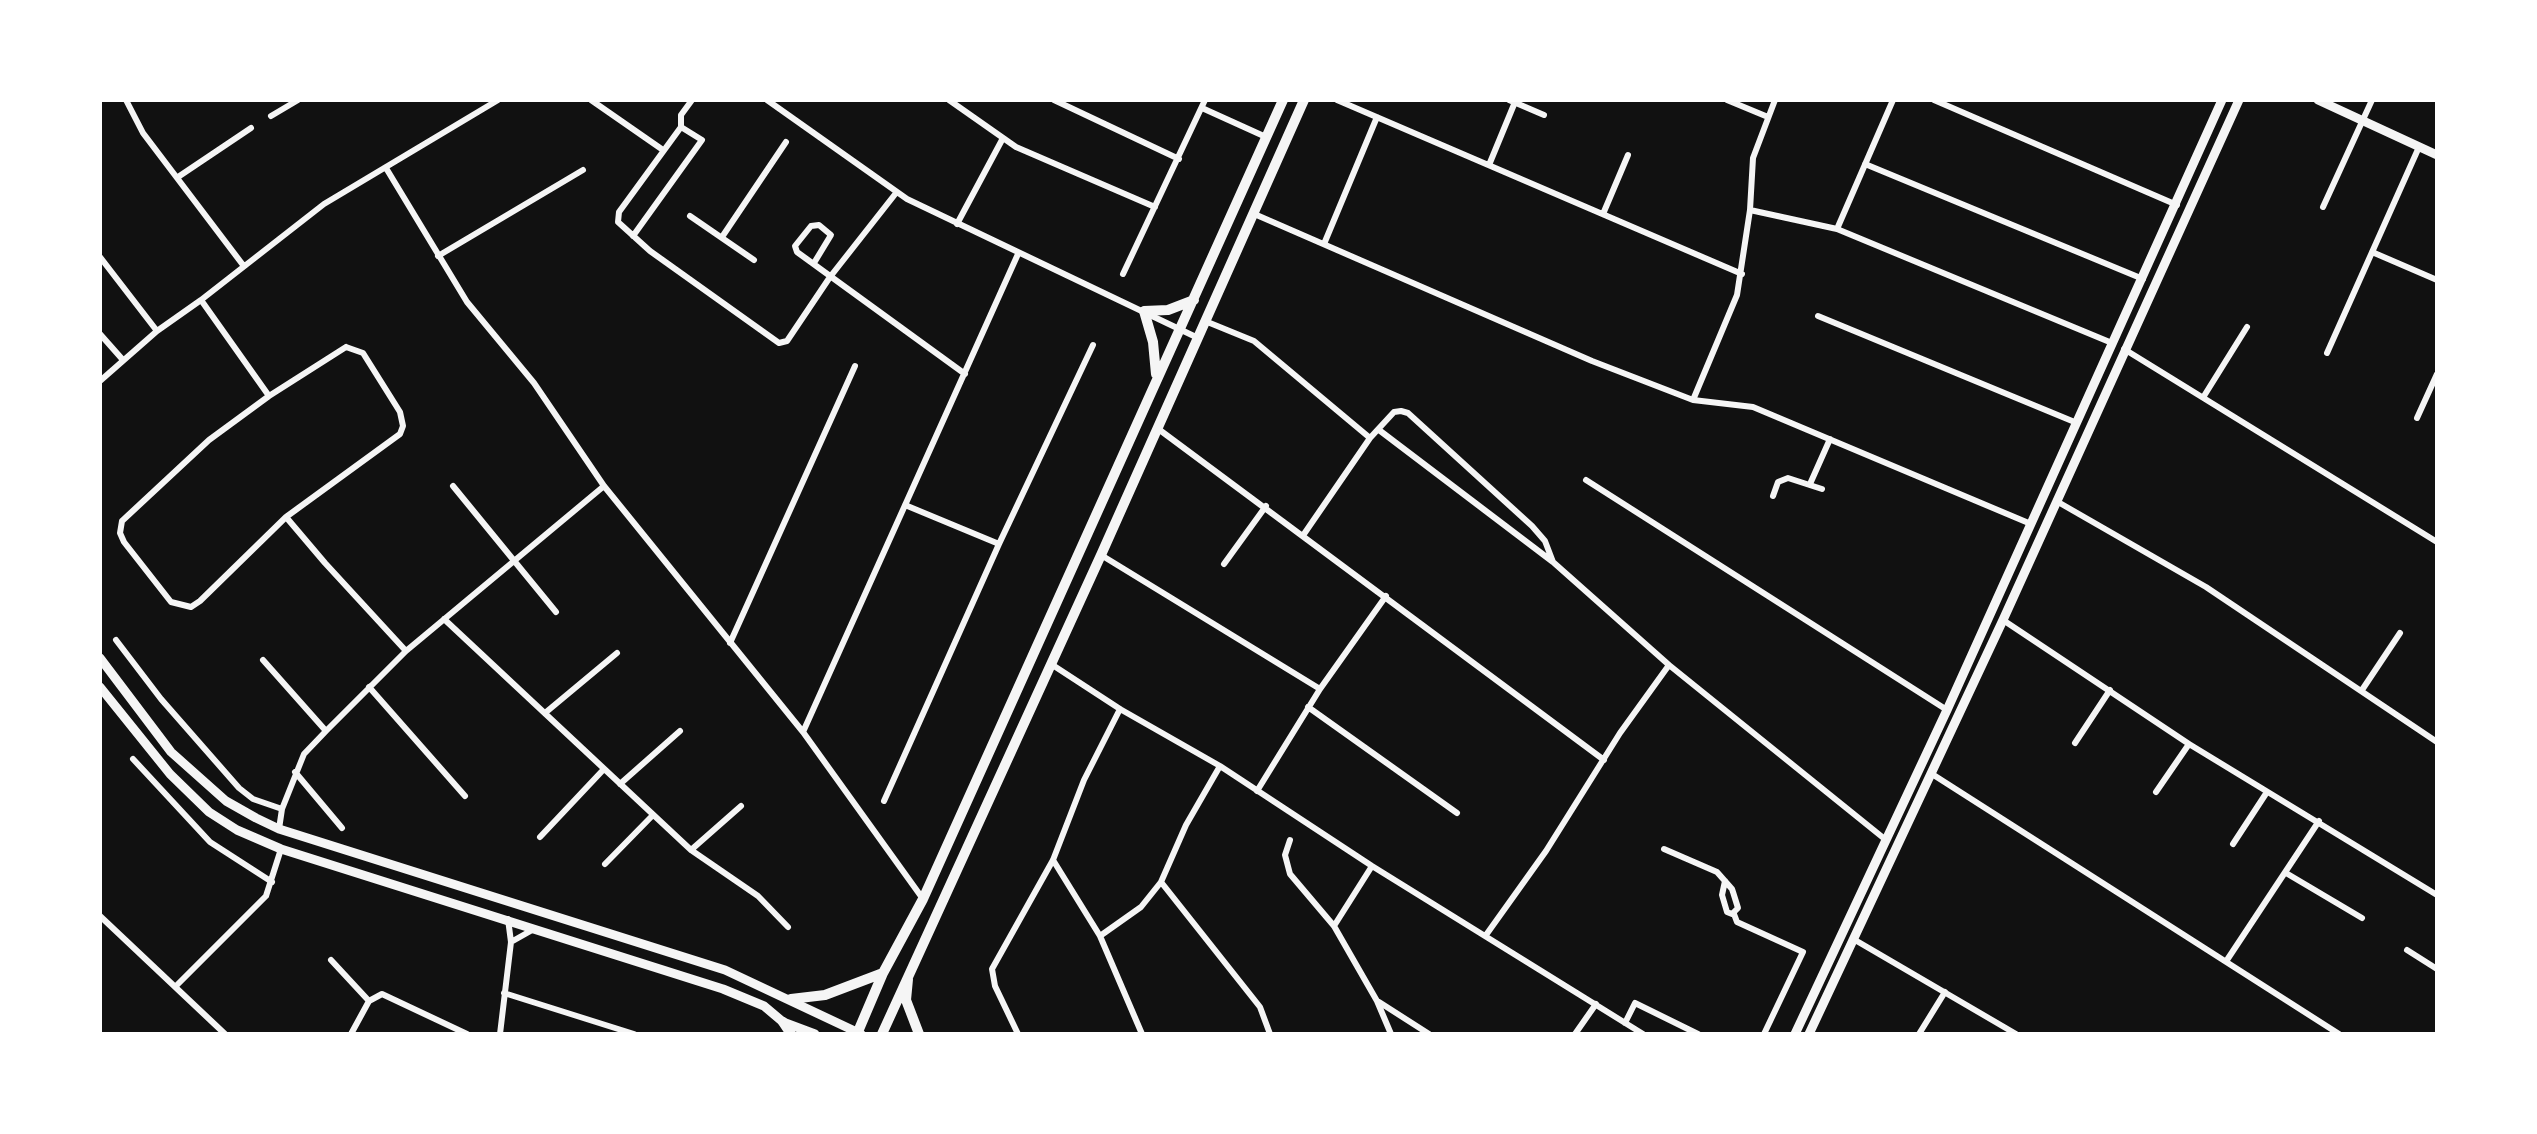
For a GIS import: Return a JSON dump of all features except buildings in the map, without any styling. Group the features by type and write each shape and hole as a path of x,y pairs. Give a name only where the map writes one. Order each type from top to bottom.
{"main road":[{"path":"100,658 171,752 226,801 279,829 725,970 791,999 859,1034 883,973 923,899 1283,100"},
{"path":"882,1034 908,972 1101,555 1203,321 1304,100"},
{"path":"1795,1034 1947,710 2177,205 2217,113 2220,100"},
{"path":"1809,1034 2058,502 2124,349 2239,100"},
{"path":"2318,100 2437,155"},
{"path":"1156,382 1157,364 1144,311 1179,308 1194,299"},
{"path":"100,687 146,748 209,812 237,830 281,849 508,919 746,998 764,1006 783,1021 815,1034"},
{"path":"908,972 906,1000 919,1034"},
{"path":"791,999 825,995 883,973"},
{"path":"783,1021 791,1034"}],"street":[{"path":"126,100 143,133 243,265"},
{"path":"271,116 299,100"},
{"path":"100,381 157,331 324,204 498,100"},
{"path":"591,100 663,150"},
{"path":"692,100 681,115 681,127 618,212 618,222 724,306 779,342 787,341 830,277 896,193"},
{"path":"767,100 896,193 1018,254 1196,337"},
{"path":"949,100 1016,147 1155,207"},
{"path":"1054,100 1179,159"},
{"path":"1123,274 1205,100"},
{"path":"1337,100 1742,274"},
{"path":"1727,100 1768,117"},
{"path":"1693,400 1737,295 1750,210 1753,158 1775,100"},
{"path":"1837,229 1893,100"},
{"path":"1934,100 2177,205"},
{"path":"2323,207 2372,100"},
{"path":"1489,165 1512,101 1544,115"},
{"path":"1202,108 1266,137"},
{"path":"1324,244 1377,117"},
{"path":"633,236 702,140 681,127"},
{"path":"178,177 251,128"},
{"path":"957,224 1003,138"},
{"path":"722,237 786,142"},
{"path":"2327,353 2419,148"},
{"path":"1603,214 1628,155"},
{"path":"1865,164 2143,279"},
{"path":"386,168 467,302 534,383 604,486 803,732 923,899"},
{"path":"438,256 583,170"},
{"path":"1750,210 1837,229 2112,343"},
{"path":"1252,213 1592,360 1693,400 1753,407 2031,524"},
{"path":"690,216 754,260"},
{"path":"814,263 831,235 818,225 811,226 795,248 830,277 965,374"},
{"path":"2372,252 2437,280"},
{"path":"803,732 1018,254"},
{"path":"100,257 157,331"},
{"path":"201,300 269,396"},
{"path":"1818,316 2077,423"},
{"path":"1203,321 1254,341 1370,438"},
{"path":"2204,396 2247,327"},
{"path":"100,334 123,360"},
{"path":"884,802 999,544 1093,345"},
{"path":"346,347 352,348 363,353 400,412 402,426 393,441 286,517 191,607 171,602 120,533 122,521 209,440 269,396 346,347"},
{"path":"2124,349 2437,542"},
{"path":"730,643 855,366"},
{"path":"2417,418 2437,374"},
{"path":"1304,534 1370,438 1394,412 1408,413 1532,526 1545,541 1553,562"},
{"path":"1157,428 1304,534 1604,760"},
{"path":"1378,430 1553,562 1670,665 1886,840"},
{"path":"1810,484 1830,439"},
{"path":"1773,496 1782,479 1788,478 1822,489"},
{"path":"1586,480 1947,710"},
{"path":"453,486 516,559 556,612"},
{"path":"279,829 282,809 304,754 406,651 604,486"},
{"path":"2058,502 2206,587 2437,742"},
{"path":"905,505 999,544"},
{"path":"1224,564 1266,506"},
{"path":"286,517 406,651"},
{"path":"1101,555 1320,689"},
{"path":"1257,791 1320,689 1386,596"},
{"path":"444,619 691,850 758,896 789,927"},
{"path":"2003,620 2189,744 2437,895"},
{"path":"2361,690 2400,633"},
{"path":"116,640 161,699 239,788 253,799 282,809"},
{"path":"545,713 617,653"},
{"path":"263,660 326,731"},
{"path":"1051,664 1120,709 1220,766 1373,866 1643,1034"},
{"path":"1486,936 1620,733 1670,665"},
{"path":"369,687 466,796"},
{"path":"2075,743 2110,690"},
{"path":"1308,708 1457,813"},
{"path":"1018,1034 995,986 992,969 1053,860 1084,780 1120,709"},
{"path":"620,784 680,731"},
{"path":"2156,792 2189,744"},
{"path":"133,759 202,835 272,882"},
{"path":"1100,936 1141,906 1161,882 1186,825 1220,766"},
{"path":"540,837 604,769"},
{"path":"295,772 342,828"},
{"path":"1932,774 2339,1034"},
{"path":"2233,844 2267,792"},
{"path":"691,850 741,806"},
{"path":"605,864 653,815"},
{"path":"2227,960 2319,821"},
{"path":"1290,840 1285,855 1290,874 1334,926 1377,1001 1391,1034"},
{"path":"176,986 244,921 265,896 272,882 281,849"},
{"path":"1664,849 1708,865 1733,892 1738,908 1734,914"},
{"path":"1053,860 1100,936 1142,1034"},
{"path":"1334,926 1373,866"},
{"path":"2286,873 2362,918"},
{"path":"1725,881 1724,903 1727,912 1734,914"},
{"path":"1161,882 1260,1007 1270,1034"},
{"path":"1734,914 1737,922 1803,952 1764,1034"},
{"path":"100,918 176,986 224,1034"},
{"path":"500,1034 511,942 508,919"},
{"path":"511,942 535,928"},
{"path":"1855,940 2016,1034"},
{"path":"2407,950 2437,969"},
{"path":"331,960 369,1001"},
{"path":"1919,1034 1945,992"},
{"path":"504,993 634,1034"},
{"path":"351,1034 369,1001 383,994 467,1034"},
{"path":"1377,1001 1429,1034"},
{"path":"1625,1023 1635,1003 1698,1034"},
{"path":"1575,1034 1596,1004"}]}
